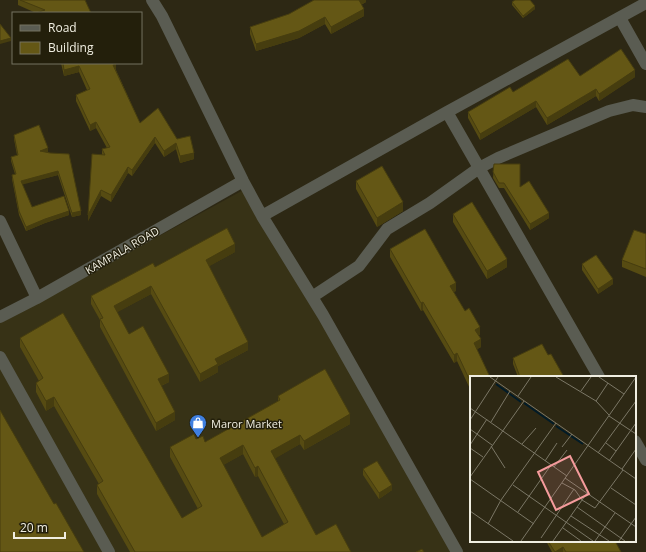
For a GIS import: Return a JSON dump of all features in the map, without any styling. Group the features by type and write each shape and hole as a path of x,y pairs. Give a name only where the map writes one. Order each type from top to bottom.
{"street":[{"path":"152,0 162,16 243,181 262,216 312,297 457,552"},
{"path":"262,216 447,112 646,3"},
{"path":"620,18 646,64"},
{"path":"312,297 359,266 387,229 430,203 479,168 498,158 609,111 633,105 646,107"},
{"path":"447,112 598,376"},
{"name":"KAMPALA ROAD","path":"0,317 37,298 243,181"},
{"path":"0,221 37,298"},
{"path":"0,357 108,552"},
{"path":"636,442 646,460"}],"shaded area":[{"name":"Maror Market","path":"247,188 464,552 0,552 0,323"}],"building":[{"path":"20,0 85,0 91,12 39,12 45,10"},
{"path":"314,0 359,0 364,9 331,27 325,17 299,31 256,44 250,27 289,14"},
{"path":"515,0 530,0 535,6 523,16 512,2"},
{"path":"0,24 11,38 0,41"},
{"path":"621,49 635,70 599,94 596,89 547,118 536,101 480,134 468,112 510,87 513,92 568,59 580,76"},
{"path":"63,64 116,64 113,65 140,123 158,108 177,139 190,136 194,153 180,156 176,143 164,151 155,137 132,170 128,167 111,195 101,190 88,215 92,154 105,155 102,149 110,147 96,122 90,125 76,95 90,89 79,66 64,70"},
{"path":"39,125 48,148 40,151 69,154 81,211 72,213 58,171 21,181 32,207 64,196 69,211 26,227 19,211 12,175 16,174 11,157 18,155 14,135"},
{"path":"494,164 520,164 520,187 529,181 549,213 530,224 504,183 499,183 493,172"},
{"path":"382,166 403,202 377,218 356,181"},
{"path":"472,202 507,259 487,271 453,214"},
{"path":"227,228 235,244 206,260 248,342 215,359 218,364 200,374 151,286 114,306 129,334 143,326 169,374 158,379 175,412 156,423 100,319 103,318 91,296 153,263 155,267"},
{"path":"425,229 456,283 450,286 465,311 469,308 480,327 475,330 481,339 474,343 490,376 470,376 470,381 457,353 454,355 423,302 421,303 390,249"},
{"path":"634,230 646,234 646,269 622,260"},
{"path":"596,255 613,279 598,289 582,264"},
{"path":"63,313 182,518 202,506 170,447 194,434 196,439 203,436 205,442 280,400 278,396 325,369 350,414 304,441 300,435 271,451 316,535 336,524 351,552 135,552 97,485 103,481 54,397 46,401 36,383 43,378 20,338","holes":["243,445 255,468 258,466 288,522 262,537 220,458"]},
{"path":"542,344 548,355 551,354 563,376 520,376 513,358"},
{"path":"0,410 54,504 56,503 84,552 0,552"},
{"path":"377,461 392,485 379,493 363,469"},
{"path":"549,542 616,542 621,552 566,552 563,547 555,552"},
{"path":"422,549 424,552 416,552"}],"place":[{"name":"Maror Market","path":"198,438"}]}
